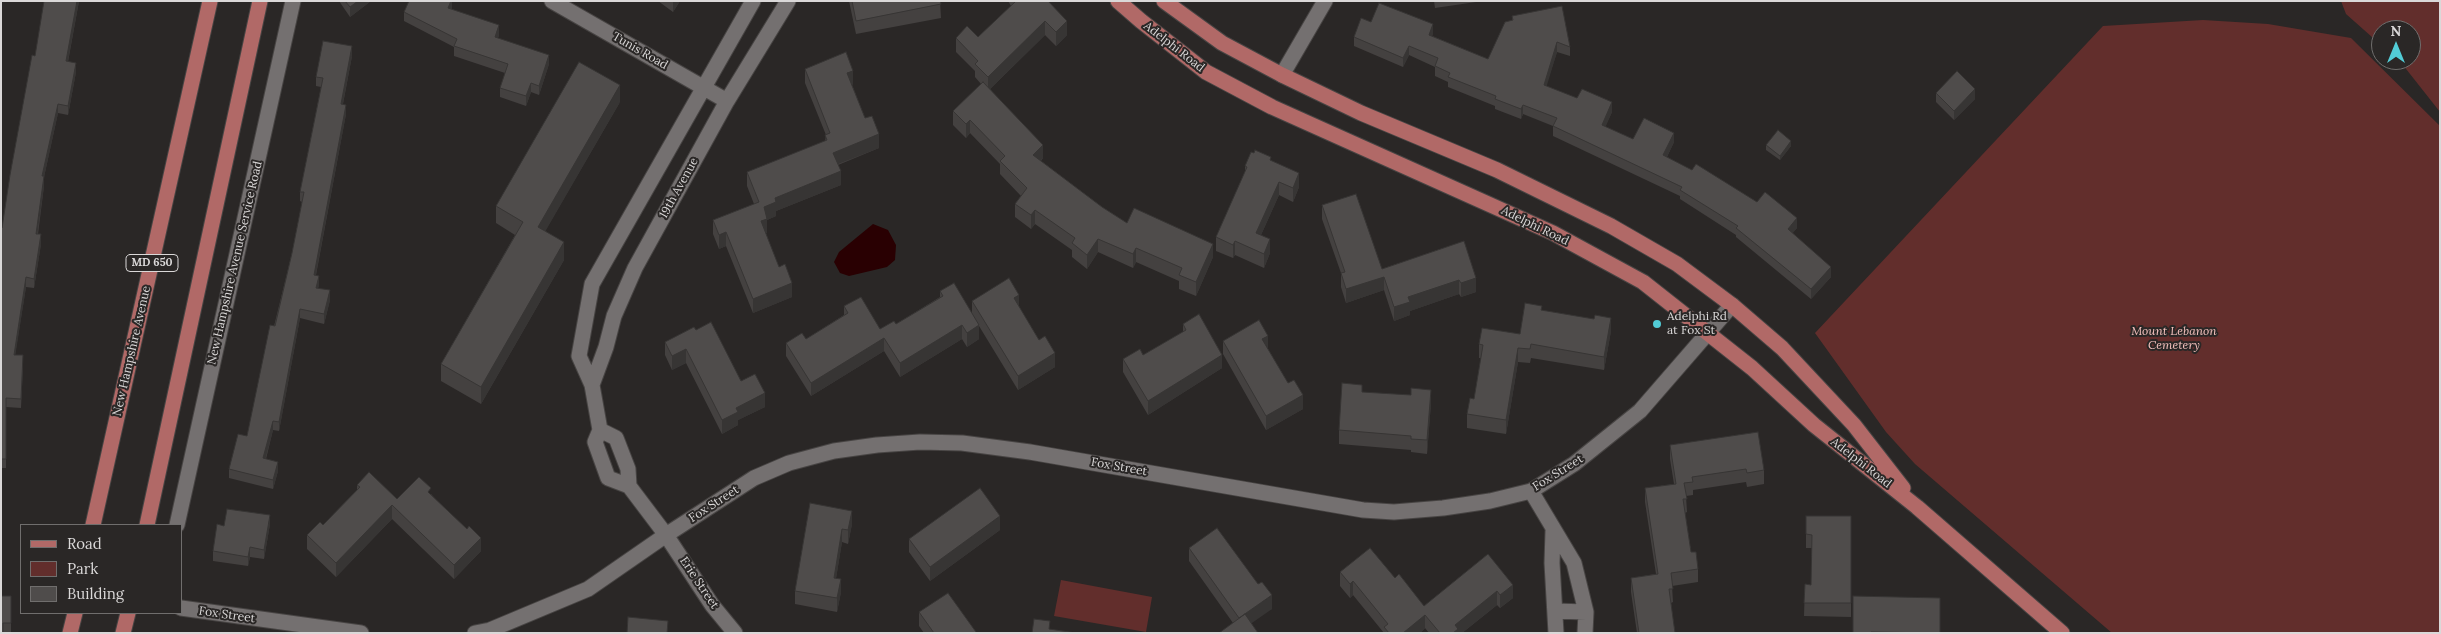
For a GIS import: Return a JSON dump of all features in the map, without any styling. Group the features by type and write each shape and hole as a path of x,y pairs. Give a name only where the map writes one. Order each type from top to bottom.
{"main road":[{"name":"New Hampshire Avenue","path":"94,524 210,1"},
{"path":"147,524 260,1"},
{"name":"Adelphi Road","path":"1118,1 1141,22 1206,72 1272,107 1553,233 1643,282 1752,368 1814,425 1917,507 2062,633"},
{"name":"Adelphi Road","path":"1164,1 1222,43 1282,75 1361,113 1497,170 1611,226 1678,264 1732,305 1782,348 1854,425 1917,507"},
{"path":"70,633 75,614"},
{"path":"123,633 128,614"}],"street":[{"name":"New Hampshire Avenue Service Road","path":"177,524 294,1"},
{"name":"Tunis Road","path":"552,1 726,101"},
{"name":"19th Avenue","path":"666,535 629,486 608,478 595,442 600,430 592,385 579,356 592,284 753,1"},
{"name":"19th Avenue","path":"592,385 614,316 635,268 726,101 788,1"},
{"path":"1282,75 1326,1"},
{"name":"Fox Street","path":"475,633 490,630 588,589 666,535 754,478 789,462 834,451 877,445 920,442 962,443 1030,452 1363,510 1394,512 1490,502 1531,491 1574,464 1640,411 1732,305"},
{"name":"19th Avenue","path":"600,430 616,438 628,468 629,486"},
{"path":"1531,491 1553,531 1574,563 1586,612 1585,633"},
{"path":"1553,531 1552,563 1556,633"},
{"name":"Erie Street","path":"666,535 712,605 738,632"},
{"name":"Fox Street","path":"182,608 362,633"},
{"path":"1555,612 1586,612"}],"green space":[{"path":"2341,1 2440,1 2440,112 2407,70 2421,70 2421,20 2371,20 2371,36 2346,14"},
{"name":"Mount Lebanon Cemetery","path":"2203,20 2268,24 2351,38 2371,58 2371,70 2383,70 2440,126 2440,633 2112,633 1915,464 1886,432 1815,333 2103,26"},
{"path":"1061,580 1152,597 1146,632 1054,616"}],"shaded area":[{"path":"873,224 888,230 896,245 895,260 887,267 849,276 840,273 834,262 839,252"}],"building":[{"path":"44,1 77,1 66,61 76,63 68,106 58,104 42,176 44,176 36,234 41,234 34,279 26,277 14,355 23,355 21,399 6,398 6,459 1,459 1,228 32,55 35,56"},
{"path":"345,1 358,1 350,7"},
{"path":"409,1 451,1 448,8 499,25 495,37 549,55 539,86 531,83 526,96 500,88 508,64 454,46 457,39 404,12"},
{"path":"852,1 940,1 941,4 856,21"},
{"path":"1016,1 1048,1 1067,21 1056,32 1045,21 988,77 975,64 978,61 956,38 967,26 978,37"},
{"path":"1379,3 1433,24 1429,35 1488,59 1505,22 1513,20 1512,16 1562,6 1570,47 1557,42 1544,85 1577,98 1582,89 1612,102 1602,125 1633,139 1644,118 1674,133 1663,155 1692,170 1696,164 1757,202 1765,192 1797,218 1788,229 1831,267 1811,289 1736,228 1738,226 1680,190 1682,187 1553,126 1557,118 1523,105 1521,109 1495,99 1496,96 1448,77 1450,73 1435,66 1438,58 1409,46 1403,58 1354,37 1361,18 1371,22"},
{"path":"323,41 352,46 341,104 346,105 314,275 319,276 316,288 330,290 324,314 300,309 279,422 273,421 263,458 278,462 273,480 229,469 238,434 247,436 270,325 275,326 292,253 304,192 300,192 323,78 316,77"},
{"path":"846,52 853,71 847,73 865,118 872,116 879,134 833,153 841,171 775,198 776,202 764,207 767,219 761,221 779,267 785,264 792,283 753,299 726,232 719,235 713,220 759,202 747,172 827,140 825,135 830,133 805,69"},
{"path":"579,62 620,85 538,227 564,242 481,387 441,364 523,222 496,206"},
{"path":"1957,71 1975,89 1954,111 1936,93"},
{"path":"983,82 1043,145 1033,155 1102,207 1127,223 1134,208 1213,244 1196,282 1179,275 1182,268 1136,248 1133,254 1098,239 1087,255 1072,243 1075,238 1035,210 1031,215 1015,204 1027,188 1000,161 1005,156 970,120 966,124 953,111"},
{"path":"1778,130 1791,141 1780,156 1766,145"},
{"path":"1255,150 1271,157 1270,160 1299,173 1293,188 1279,182 1256,233 1270,239 1264,254 1235,241 1233,245 1216,237 1247,167 1245,166 1251,152 1254,153"},
{"path":"1356,194 1382,269 1464,241 1476,278 1461,283 1459,280 1408,297 1410,302 1394,307 1384,277 1346,289 1341,273 1345,272 1322,205"},
{"path":"1009,278 1019,295 1014,298 1039,340 1045,336 1055,353 1018,376 972,301"},
{"path":"954,283 979,325 967,333 962,325 900,363 884,338 811,383 786,343 802,333 806,339 848,313 844,306 861,297 880,329 894,321 896,324 943,296 940,291"},
{"path":"1525,303 1542,306 1541,310 1594,319 1595,315 1611,318 1604,357 1531,344 1530,349 1518,348 1506,420 1467,414 1470,398 1474,399 1483,345 1479,344 1482,328 1520,334"},
{"path":"1199,314 1222,355 1148,401 1123,359 1140,349 1143,355 1186,330 1183,324"},
{"path":"1259,320 1268,336 1262,339 1288,383 1294,380 1303,395 1266,416 1223,341"},
{"path":"711,322 741,381 755,374 765,393 736,408 738,412 722,420 686,349 672,356 665,342 694,327 696,330"},
{"path":"1342,383 1362,385 1362,392 1411,395 1411,388 1431,390 1427,440 1411,439 1411,436 1339,430"},
{"path":"1758,432 1764,470 1747,473 1746,469 1692,477 1693,482 1684,483 1687,499 1683,499 1691,552 1696,552 1698,569 1671,573 1673,589 1669,589 1675,633 1639,633 1631,578 1658,574 1645,488 1676,484 1670,445"},
{"path":"369,472 397,499 419,477 431,488 428,492 467,529 469,526 481,538 454,565 392,505 336,563 307,535 320,522 323,525 360,487 357,485"},
{"path":"980,488 1000,516 930,567 909,539"},
{"path":"810,503 852,511 848,530 842,529 834,578 841,579 837,598 795,591"},
{"path":"227,509 270,515 264,550 250,547 248,557 213,551 217,524 224,526"},
{"path":"1806,516 1851,516 1851,603 1804,603 1805,584 1811,585 1812,535 1806,534"},
{"path":"1217,528 1258,584 1262,582 1272,595 1239,618 1189,548"},
{"path":"1370,548 1395,578 1399,574 1424,606 1488,554 1513,585 1500,595 1497,591 1455,625 1458,629 1453,633 1440,633 1425,615 1403,633 1389,633 1384,627 1388,624 1353,581 1350,584 1340,572"},
{"path":"948,593 976,632 934,633 919,612"},
{"path":"1,596 11,596 11,623 3,623 3,633 1,633"},
{"path":"1853,596 1940,598 1940,633 1853,633"},
{"path":"1245,614 1258,633 1219,633"},
{"path":"628,617 668,621 667,633 627,633"},
{"path":"1034,619 1050,621 1049,629 1076,633 1032,633"}],"place":[{"name":"Adelphi Rd at Fox St","path":"1657,324"}]}
